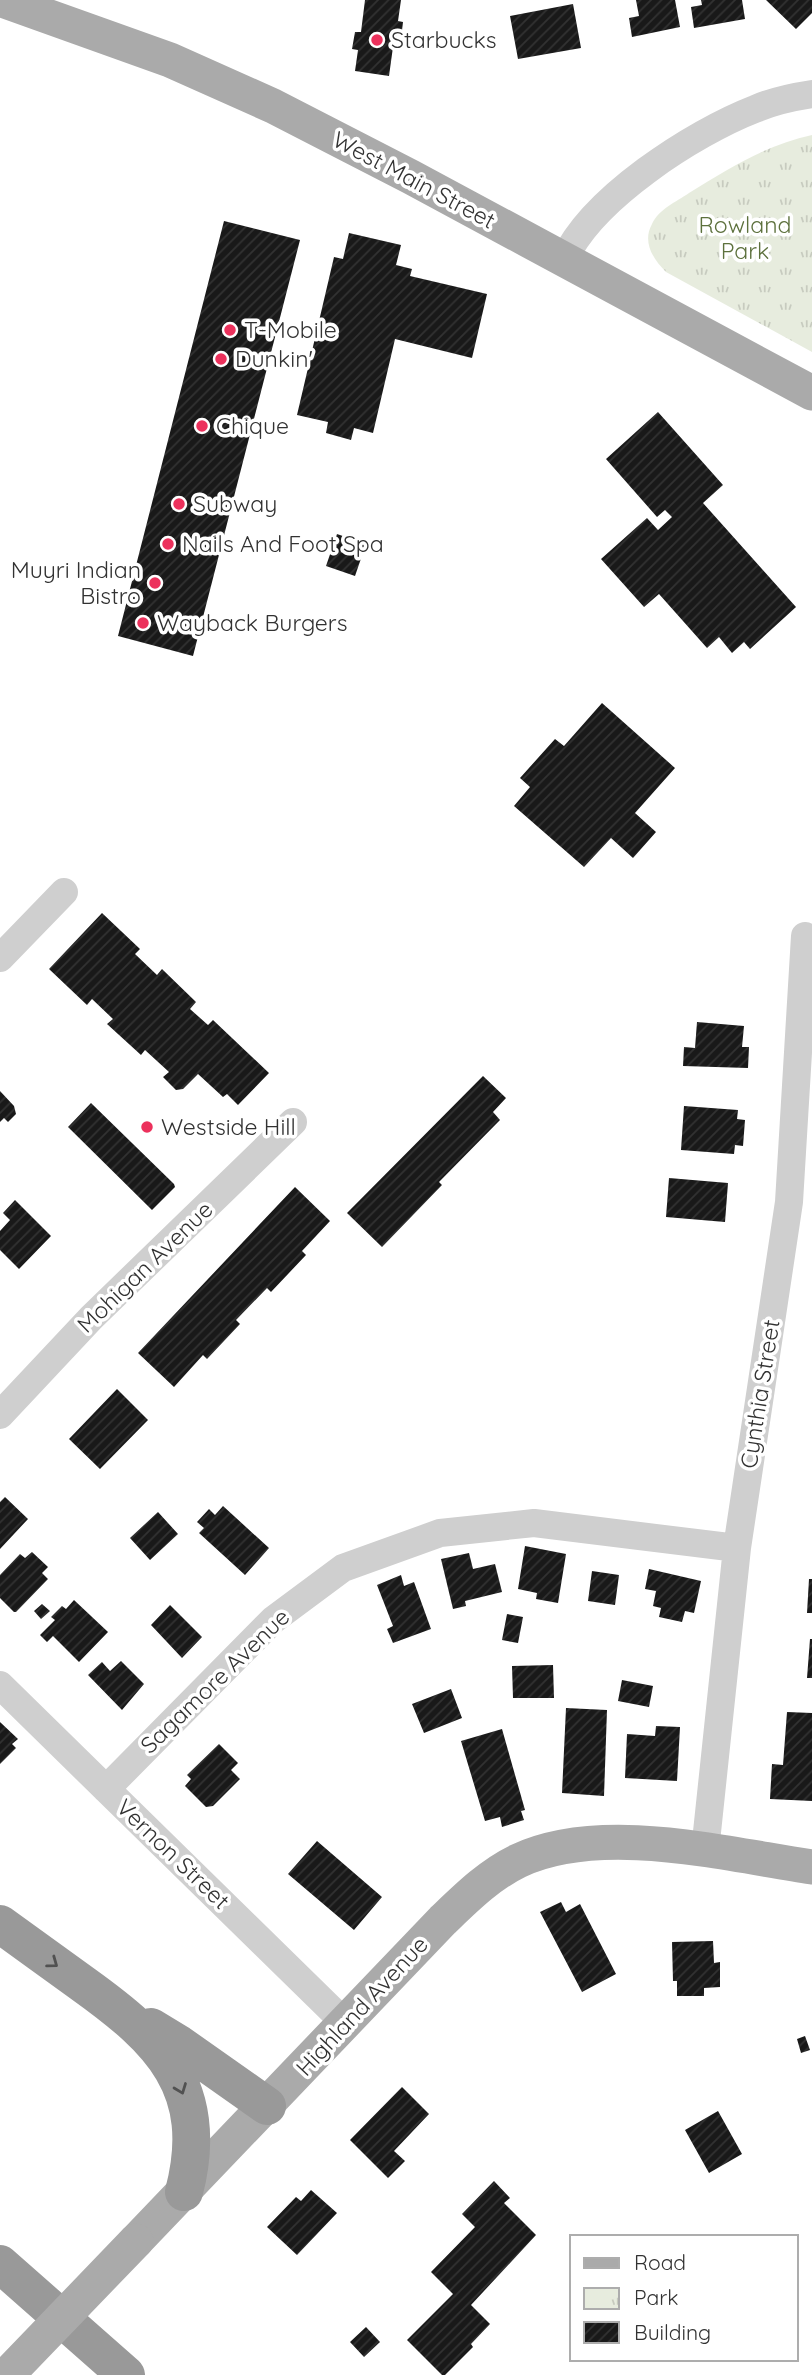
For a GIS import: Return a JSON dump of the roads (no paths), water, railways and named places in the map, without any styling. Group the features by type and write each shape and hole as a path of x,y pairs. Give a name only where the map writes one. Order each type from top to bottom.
{"highway":[{"path":"0,1924 107,2001 151,2038 169,2061 190,2114 190,2171 184,2192"},
{"path":"107,2001 179,2044 267,2106"},
{"path":"0,2264 126,2375"},
{"path":"0,2270 108,2375"}],"main road":[{"name":"West Main Street","path":"2,0 111,37 223,83 328,134 812,393"},
{"name":"Highland Avenue","path":"7,2375 461,1902 497,1873 544,1851 584,1844 648,1844 812,1867"}],"street":[{"path":"564,260 571,244 596,215 624,189 667,157 740,115 773,102 812,94"},
{"path":"0,958 64,892"},
{"name":"Cynthia Street","path":"705,1851 737,1548 801,1203 805,936"},
{"name":"Mohigan Avenue","path":"0,1415 91,1318 293,1122"},
{"name":"Sagamore Avenue","path":"106,1789 273,1620 344,1568 440,1534 534,1523 737,1548"},
{"name":"Vernon Street","path":"0,1685 345,2023"}],"place":[{"name":"Starbucks","path":"377,40"},
{"name":"T-Mobile","path":"230,330"},
{"name":"Dunkin'","path":"221,359"},
{"name":"Chique","path":"202,426"},
{"name":"Subway","path":"179,504"},
{"name":"Nails And Foot Spa","path":"168,544"},
{"name":"Muyri Indian Bistro","path":"155,583"},
{"name":"Wayback Burgers","path":"143,623"},
{"name":"Westside Hill","path":"147,1127"}],"park label":[{"name":"Rowland Park","path":"745,238"}]}
